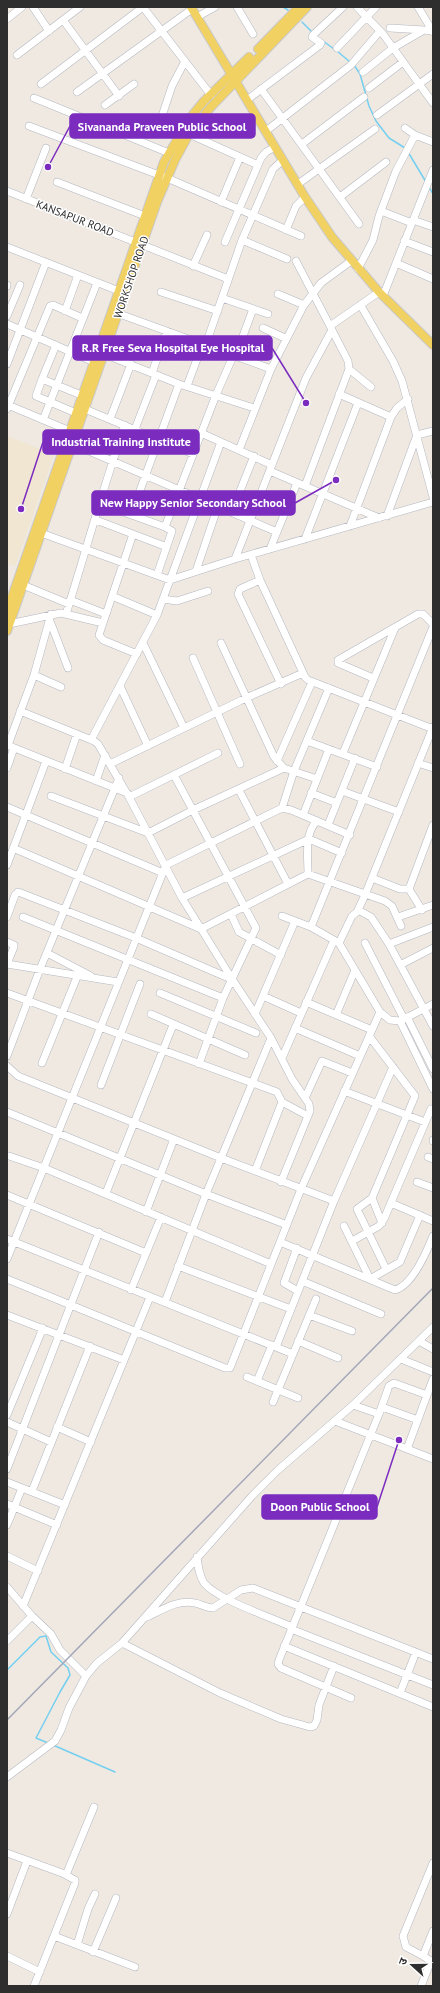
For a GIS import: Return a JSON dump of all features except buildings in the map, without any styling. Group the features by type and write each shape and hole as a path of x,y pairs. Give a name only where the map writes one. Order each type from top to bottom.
{"main road":[{"name":"WORKSHOP ROAD","path":"8,607 69,443 70,431 104,354 119,291 139,243 145,216 163,177 189,134 234,77 299,7"},
{"name":"WORKSHOP ROAD","path":"85,397 94,362 115,312 163,177 169,153 190,118 211,94 234,77 307,7"},
{"path":"191,8 305,197 332,237 381,294 433,345"},
{"name":"WORKSHOP ROAD","path":"8,627 41,533 80,409"}],"street":[{"path":"7,19 22,7"},
{"path":"33,7 49,31"},
{"path":"40,84 143,7 211,94"},
{"path":"197,17 215,7"},
{"path":"238,7 253,34"},
{"path":"247,100 320,45 321,43 313,38 314,34 343,7"},
{"path":"357,7 380,31 432,101"},
{"path":"337,48 376,7"},
{"path":"418,7 430,31"},
{"path":"17,55 63,20 75,8"},
{"path":"77,92 191,8"},
{"path":"63,20 119,96"},
{"path":"390,28 430,31"},
{"path":"266,131 352,64 380,31"},
{"path":"364,72 393,48 430,31"},
{"path":"159,125 172,86 185,61"},
{"path":"369,88 403,62"},
{"path":"377,115 433,74"},
{"path":"106,105 134,84"},
{"path":"261,89 359,224"},
{"path":"302,144 364,97"},
{"path":"34,98 169,153"},
{"path":"29,126 163,177 301,236"},
{"path":"406,128 415,135 433,142"},
{"path":"298,184 320,170 375,129"},
{"path":"189,134 258,165"},
{"path":"358,269 373,240 381,211 415,135"},
{"path":"225,242 263,154 276,147"},
{"path":"26,199 46,148"},
{"path":"221,202 240,157"},
{"path":"187,386 218,311 242,240 273,169 284,160"},
{"path":"340,197 386,162"},
{"path":"235,559 306,378 331,328 361,306 381,294 396,263 433,170"},
{"path":"57,182 145,216"},
{"name":"KANSAPUR ROAD","path":"7,192 228,279"},
{"path":"286,230 296,206 305,197"},
{"path":"381,211 433,227"},
{"path":"193,266 207,235"},
{"path":"242,240 287,259"},
{"path":"404,241 433,252"},
{"path":"7,247 119,291"},
{"path":"296,261 313,291 348,361 349,369 305,486"},
{"path":"239,450 254,408 271,368 304,305 313,291 352,261"},
{"path":"7,364 22,330 46,262"},
{"path":"396,263 433,278"},
{"path":"65,311 78,275"},
{"path":"43,420 97,283"},
{"path":"7,316 20,285"},
{"path":"161,292 218,311"},
{"path":"278,294 304,305"},
{"path":"222,298 268,314"},
{"path":"70,431 8,407 50,306 54,305 82,318"},
{"path":"361,306 393,361 408,399 433,497"},
{"path":"166,527 216,394 235,354 253,309"},
{"path":"115,312 271,368"},
{"path":"7,324 70,350 94,362"},
{"path":"263,328 286,338"},
{"path":"135,429 167,331"},
{"path":"56,345 36,396 50,402 80,409 110,419 193,454"},
{"path":"104,354 179,384 216,394 254,408"},
{"path":"110,419 131,364"},
{"path":"349,369 370,387"},
{"path":"42,378 85,397"},
{"path":"131,515 179,384"},
{"path":"339,394 391,418"},
{"path":"350,526 358,509 391,418 397,408 408,399"},
{"path":"305,539 358,403"},
{"path":"66,614 101,504 112,462 125,425"},
{"path":"417,435 433,431"},
{"path":"201,433 254,456 297,483 358,509 383,517"},
{"path":"383,517 417,435"},
{"path":"91,740 157,615 221,442"},
{"path":"69,443 232,511 277,532"},
{"path":"232,511 254,456"},
{"path":"270,549 297,483"},
{"path":"41,533 170,580 235,559 433,502"},
{"path":"101,504 166,527 172,531 157,575"},
{"path":"196,571 218,506"},
{"path":"96,520 167,547"},
{"path":"133,534 99,635 101,639 137,654"},
{"path":"251,555 260,580 303,673 312,682 433,728 365,895 357,912 352,916 336,942 306,1002 282,1058"},
{"path":"260,580 240,589 238,592 281,684"},
{"path":"23,585 106,614"},
{"path":"163,599 177,601 208,591"},
{"path":"112,596 157,615"},
{"path":"343,753 373,678 397,624 421,613 426,615 433,624"},
{"path":"8,627 66,614 103,623"},
{"path":"50,617 68,668"},
{"path":"7,768 10,746 20,711 34,675 50,617"},
{"path":"311,928 350,835 433,627"},
{"path":"373,678 337,662 339,659 395,628"},
{"path":"143,643 184,728"},
{"path":"221,643 271,753 284,768 316,779"},
{"path":"193,658 240,764"},
{"path":"110,764 246,698 281,684 303,673"},
{"path":"34,675 61,687"},
{"path":"277,761 312,682"},
{"path":"120,686 148,746"},
{"path":"7,1259 10,1240 29,1204 44,1168 166,865 282,808 294,771 329,688"},
{"path":"20,711 98,744 119,778 182,898 232,979 271,1038 296,1086 305,1098 310,1108 308,1116 281,1182"},
{"path":"65,770 77,734"},
{"path":"307,741 343,753 377,767"},
{"path":"10,746 65,770 115,788 128,795"},
{"path":"303,815 329,749"},
{"path":"128,795 174,775 218,753"},
{"path":"96,781 105,755"},
{"path":"328,825 355,758"},
{"path":"7,865 46,761"},
{"path":"418,763 433,768"},
{"path":"51,796 148,834 193,810 284,768"},
{"path":"174,775 256,928 223,998 199,1064"},
{"path":"7,1056 46,953 119,778"},
{"path":"239,790 288,884"},
{"path":"342,790 398,812"},
{"path":"311,793 337,803"},
{"path":"7,807 25,816 163,873"},
{"path":"282,808 303,815 350,835"},
{"path":"308,874 309,839 313,825 317,821"},
{"path":"409,889 433,825"},
{"path":"182,898 309,839 342,853"},
{"path":"13,848 201,928 246,907 308,874 389,904 398,917 401,926"},
{"path":"372,878 400,889 409,889"},
{"path":"409,889 422,910"},
{"path":"7,917 10,902 18,892 65,909 232,979"},
{"path":"398,917 433,905"},
{"path":"357,912 360,911 371,917 389,944 433,1026"},
{"path":"232,914 239,932 282,956"},
{"path":"282,916 311,928 336,942 380,1012 390,1020 403,1019 433,1004"},
{"path":"23,917 127,961 223,998"},
{"path":"255,1014 282,956 295,921"},
{"path":"389,944 433,928"},
{"path":"7,942 14,945 14,947 7,964 77,977 118,982"},
{"path":"364,943 403,1019 433,1089"},
{"path":"400,965 433,948"},
{"path":"46,953 94,978"},
{"path":"336,1015 355,970"},
{"path":"42,1062 77,977"},
{"path":"101,1085 140,984"},
{"path":"7,993 121,1036 252,1082 276,1092 282,1102 308,1116"},
{"path":"160,994 256,1032"},
{"path":"263,996 301,1013"},
{"path":"306,1002 371,1033 393,1067 415,1096 372,1198 357,1209 386,1269"},
{"path":"7,1279 135,1332 228,1368 232,1365 301,1189 380,1012"},
{"path":"151,1014 244,1055"},
{"path":"403,1019 433,1068"},
{"path":"106,1194 173,1025"},
{"path":"295,1028 360,1056"},
{"path":"165,1302 191,1231 271,1038"},
{"path":"305,1098 322,1061 352,1073"},
{"path":"7,1066 18,1076 281,1182 334,1201"},
{"path":"258,1381 291,1309 334,1201 393,1067"},
{"path":"344,1092 425,1122"},
{"path":"255,1171 282,1102"},
{"path":"352,1240 368,1233 382,1222 431,1110"},
{"path":"7,1112 206,1194 287,1225"},
{"path":"146,1212 174,1139"},
{"path":"9,1156 44,1168 271,1264"},
{"path":"417,1182 433,1188"},
{"path":"7,1195 99,1232 146,1253"},
{"path":"372,1198 382,1222"},
{"path":"391,1203 433,1221"},
{"path":"370,1279 400,1262 420,1215"},
{"path":"131,1290 161,1217"},
{"path":"344,1226 370,1279"},
{"path":"7,1469 61,1334 99,1232"},
{"path":"280,1242 392,1289 399,1289 411,1276 423,1259 433,1236"},
{"path":"10,1240 293,1354"},
{"path":"297,1248 284,1283 298,1291"},
{"path":"178,1266 291,1309"},
{"path":"302,1281 381,1314"},
{"path":"23,1606 150,1297"},
{"path":"273,1402 316,1299"},
{"path":"7,1315 61,1334 124,1360"},
{"path":"309,1315 352,1331"},
{"path":"7,1777 55,1741 69,1708 86,1676 97,1663 122,1643 252,1496 278,1470 353,1405 433,1327"},
{"path":"7,1415 42,1328"},
{"path":"298,1341 338,1358"},
{"path":"419,1341 433,1349"},
{"path":"32,1491 90,1346"},
{"path":"401,1359 433,1372"},
{"path":"247,1377 298,1398"},
{"path":"407,1449 433,1379"},
{"path":"351,1698 279,1666 279,1660 380,1414 389,1386 392,1383 427,1395"},
{"path":"353,1405 380,1414"},
{"path":"382,1406 418,1420"},
{"path":"335,1421 432,1457"},
{"path":"7,1422 52,1442"},
{"path":"58,1427 91,1442"},
{"path":"7,1482 65,1505"},
{"path":"7,1525 10,1505 22,1488"},
{"path":"10,1505 57,1525"},
{"path":"7,1556 38,1570"},
{"path":"197,1557 198,1571 205,1584 228,1599 292,1628 433,1685"},
{"path":"144,1618 178,1603 196,1603 213,1608 241,1590 253,1588 433,1659"},
{"path":"8,1590 51,1634 60,1650 86,1676"},
{"path":"7,1641 32,1616"},
{"path":"122,1643 220,1694 302,1726 314,1726 316,1724 318,1708 334,1666"},
{"path":"284,1646 433,1707"},
{"path":"400,1693 416,1652"},
{"path":"66,1875 94,1807"},
{"path":"7,1853 66,1875 74,1880 75,1883 34,1986"},
{"path":"7,1914 27,1861"},
{"path":"422,1986 432,1961 406,1947 403,1936 430,1878 433,1863"},
{"path":"77,1945 88,1909 95,1894"},
{"path":"94,1952 116,1898"},
{"path":"423,1956 433,1931"},
{"path":"54,1936 135,1967"},
{"path":"7,1956 40,1972"}],"shaded area":[{"path":"7,436 54,455 15,566 7,563"}],"waterway":[{"path":"283,7 288,10"},
{"path":"302,22 312,32"},
{"path":"323,41 334,49"},
{"path":"337,51 350,62"},
{"path":"354,65 360,74 369,106 376,121 389,138 405,148"},
{"path":"408,152 426,182"},
{"path":"429,187 433,194"},
{"path":"7,1670 40,1637 46,1636 51,1652 68,1668 70,1675 36,1738 48,1743"},
{"path":"53,1745 115,1772"}],"railway":[{"path":"7,1720 433,1288"}],"place":[{"name":"Sivananda Praveen Public School","path":"48,167"},
{"name":"R.R Free Seva Hospital Eye Hospital","path":"306,403"},
{"name":"New Happy Senior Secondary School","path":"336,480"},
{"name":"Industrial Training Institute","path":"21,509"},
{"name":"Doon Public School","path":"399,1440"}]}
